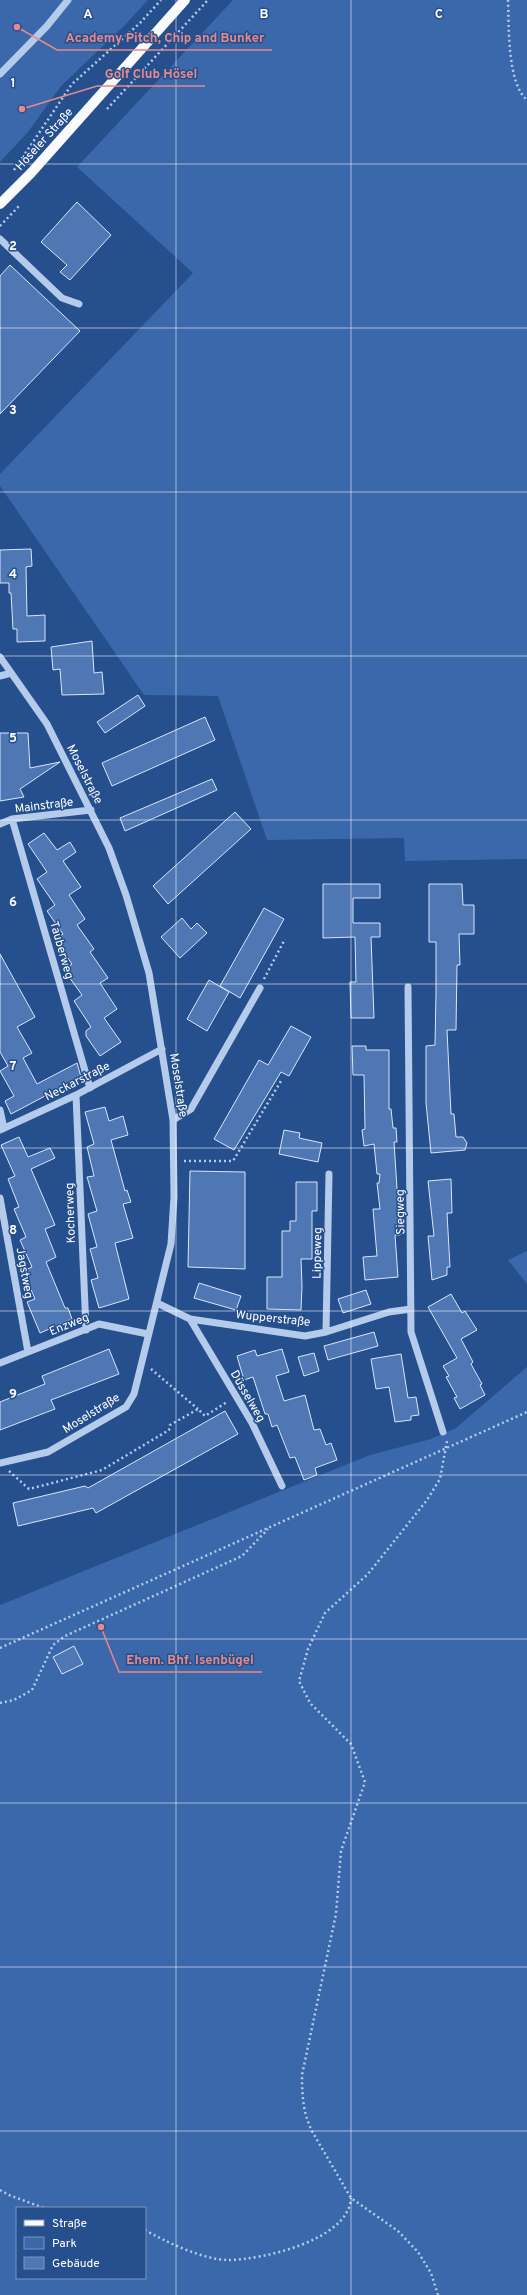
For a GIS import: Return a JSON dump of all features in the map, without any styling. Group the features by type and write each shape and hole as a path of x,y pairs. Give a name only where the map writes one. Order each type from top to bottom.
{"main road":[{"name":"Höseler Straße","path":"0,204 36,167 185,0"}],"street":[{"path":"0,74 47,26 68,0"},
{"path":"0,239 62,298 78,304"},
{"name":"Moselstraße","path":"0,657 47,724 109,848 133,916 149,973 173,1120 175,1161 170,1244 134,1394 126,1407 48,1452 0,1463"},
{"path":"0,676 11,673"},
{"name":"Mainstraße","path":"0,824 12,820 91,810"},
{"name":"Tauberweg","path":"12,820 90,1088"},
{"name":"Siegweg","path":"408,987 411,1332 443,1432"},
{"path":"173,1120 191,1109 260,988"},
{"name":"Neckarstraße","path":"2,1130 90,1088 162,1050"},
{"name":"Kocherweg","path":"76,1095 86,1330"},
{"path":"0,1110 2,1130"},
{"name":"Lippeweg","path":"326,1332 329,1174"},
{"name":"Jagstweg","path":"0,1198 28,1352"},
{"name":"Wupperstraße","path":"157,1303 190,1319 305,1336 326,1332 389,1312 411,1309"},
{"name":"Düsselweg","path":"190,1319 252,1423 282,1486"},
{"name":"Enzweg","path":"0,1363 99,1324 148,1334"}],"path":[{"path":"10,177 72,84 140,23 161,0"},
{"path":"508,0 511,64 522,96 527,100"},
{"path":"260,988 285,939"},
{"path":"175,1161 233,1161 281,1082"},
{"path":"142,1361 205,1416 236,1397"},
{"path":"0,1463 29,1489 102,1470 169,1430 170,1425 198,1409"},
{"path":"0,1648 446,1450 527,1412"},
{"path":"438,2295 431,2273 409,2243 398,2231 351,2198 307,2122 302,2100 302,2075 336,1914 341,1851 365,1782 351,1744 310,1702 299,1680 308,1649 325,1613 368,1574 427,1500 440,1479 446,1450"},
{"path":"0,1703 14,1700 32,1690 53,1645 66,1636 242,1556 270,1527"},
{"path":"0,2190 42,2207"},
{"path":"146,2231 174,2245 227,2260 263,2258 306,2244 332,2228 347,2212 351,2205 351,2198"}],"green space":[{"path":"0,0 148,0 125,25 61,86 28,132 0,162"},
{"path":"233,0 527,0 527,859 405,861 404,838 267,840 218,696 144,695 0,486 0,474 193,273 77,167"},
{"path":"527,1251 527,1284 508,1260"},
{"path":"527,1367 527,2295 0,2295 0,1605 370,1455 431,1439 456,1428"}],"building":[{"path":"77,202 111,235 70,280 60,272 67,265 41,242"},
{"path":"10,265 80,331 0,414 0,276"},
{"path":"31,549 32,566 26,567 27,616 45,615 45,641 17,642 17,629 13,629 9,583 0,583 0,550"},
{"path":"92,641 94,673 102,672 104,694 62,695 60,669 53,670 51,647"},
{"path":"138,695 145,706 105,733 97,722"},
{"path":"205,717 215,740 112,786 102,763"},
{"path":"0,733 28,733 30,768 60,762 20,789 24,797 0,801"},
{"path":"212,779 217,790 125,831 120,818"},
{"path":"235,812 251,829 168,904 153,886"},
{"path":"44,833 57,850 70,842 76,852 63,861 81,887 69,895 85,919 77,925 94,949 90,952 108,978 100,983 117,1009 104,1018 121,1042 100,1056 86,1036 86,1031 91,1027 74,1001 82,995 64,970 72,964 55,940 63,934 47,911 55,905 37,879 47,872 28,844"},
{"path":"323,884 380,884 380,898 353,898 353,923 380,923 380,937 371,937 374,1018 351,1018 350,982 356,982 355,937 323,938"},
{"path":"429,884 462,884 463,905 474,905 474,934 459,934 460,965 457,965 456,1030 447,1030 451,1114 454,1114 456,1137 463,1137 467,1143 465,1150 431,1153 426,1103 426,1046 435,1045 436,942 429,942"},
{"path":"264,908 284,919 240,998 220,986"},
{"path":"182,918 191,929 197,923 207,933 180,958 161,937"},
{"path":"0,954 35,1017 17,1027 32,1053 23,1058 37,1084 77,1063 81,1077 11,1114 5,1101 14,1096 0,1071 8,1066 0,1052"},
{"path":"209,980 229,992 207,1031 187,1019"},
{"path":"291,1026 311,1037 289,1076 281,1072 234,1150 214,1139 259,1060 268,1065"},
{"path":"352,1046 366,1046 366,1050 389,1050 389,1109 391,1109 393,1128 396,1128 397,1142 394,1142 400,1235 395,1235 398,1277 365,1280 363,1257 377,1256 373,1209 380,1209 377,1183 379,1183 380,1174 377,1174 374,1144 364,1146 362,1130 365,1129 364,1075 353,1075"},
{"path":"105,1107 109,1121 123,1116 128,1135 111,1140 125,1191 127,1190 131,1202 123,1204 133,1238 115,1243 129,1299 99,1308 91,1280 98,1278 90,1249 97,1247 88,1214 97,1211 87,1177 94,1176 87,1147 94,1144 85,1112"},
{"path":"284,1130 300,1133 299,1138 322,1143 318,1162 279,1154"},
{"path":"19,1137 28,1157 50,1148 55,1158 31,1169 55,1225 45,1229 56,1257 46,1262 65,1308 68,1308 72,1319 40,1333 27,1302 35,1299 23,1271 32,1267 20,1240 26,1237 14,1209 19,1207 8,1179 15,1176 1,1145"},
{"path":"190,1171 245,1172 245,1269 188,1267"},
{"path":"451,1179 452,1213 447,1213 450,1267 447,1267 447,1275 432,1280 428,1236 434,1236 428,1181"},
{"path":"296,1182 317,1182 317,1211 312,1211 312,1259 301,1259 301,1310 267,1309 267,1277 282,1277 282,1231 290,1231 290,1221 296,1221"},
{"path":"199,1283 241,1296 236,1310 194,1298"},
{"path":"366,1290 371,1304 343,1313 338,1299"},
{"path":"451,1294 462,1313 465,1311 477,1330 461,1339 473,1362 471,1364 482,1384 480,1385 485,1395 460,1409 454,1398 457,1397 446,1377 449,1376 443,1366 457,1358 428,1307"},
{"path":"374,1332 378,1346 328,1360 324,1346"},
{"path":"109,1349 119,1374 51,1400 55,1409 0,1430 0,1402 45,1384 42,1376"},
{"path":"282,1349 289,1372 276,1376 284,1401 305,1395 314,1430 320,1429 326,1445 331,1443 337,1460 315,1468 317,1475 304,1480 295,1457 290,1458 277,1425 272,1427 268,1414 265,1414 253,1377 244,1380 237,1356 255,1350 257,1356"},
{"path":"314,1353 319,1371 304,1376 298,1357"},
{"path":"401,1354 408,1398 416,1397 419,1415 411,1416 411,1420 395,1422 389,1387 376,1389 371,1359"},
{"path":"225,1411 238,1434 96,1513 93,1508 18,1526 13,1503 85,1486 88,1488"},
{"path":"74,1646 83,1664 62,1674 53,1657"}],"place":[{"name":"Academy Pitch, Chip and Bunker","path":"17,27"},
{"name":"Golf Club Hösel","path":"22,109"},
{"name":"Ehem. Bhf. Isenbügel","path":"101,1627"}]}
